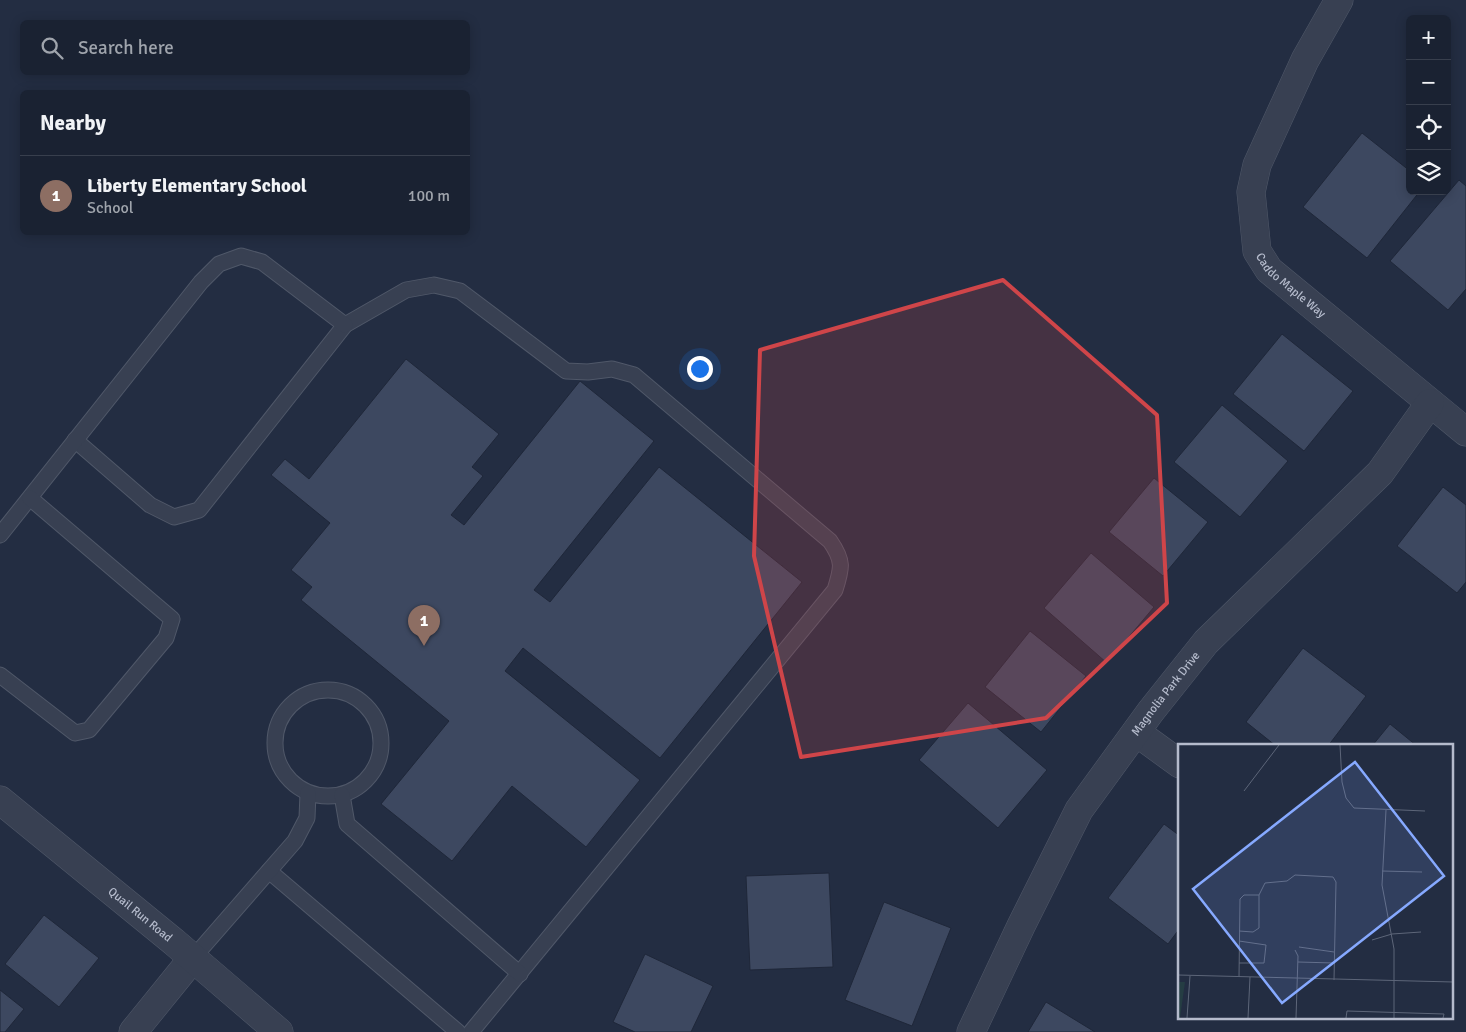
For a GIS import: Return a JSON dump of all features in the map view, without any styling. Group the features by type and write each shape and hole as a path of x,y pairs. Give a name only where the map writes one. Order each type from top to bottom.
{"street":[{"name":"Caddo Maple Way","path":"1340,0 1305,60 1257,165 1251,192 1257,251 1269,270 1466,432"},
{"name":"Magnolia Park Drive","path":"971,1032 1079,810 1136,732 1206,642 1380,473 1430,403"},
{"path":"1136,732 1178,763"},
{"name":"Quail Run Road","path":"0,800 193,958 279,1032"},
{"path":"133,1032 193,958"}],"lane":[{"path":"0,536 201,282 219,264 241,256 262,262 345,326"},
{"path":"75,440 150,505 174,517 199,510 345,326 406,290 434,285 460,291 566,371 588,372 612,369 634,375 830,541 839,554 841,571 835,590 471,1032"},
{"path":"0,675 75,733 89,730 166,638 172,619 30,498"},
{"path":"326,689 344,692 360,700 372,713 380,728 382,745 378,762 370,777 358,788 342,795 325,796 308,793 293,784 282,771 276,754 275,735 281,718 292,703 307,693 326,689"},
{"path":"193,958 295,841 307,818 308,793"},
{"path":"342,795 347,824 520,974"},
{"path":"270,871 458,1032"}],"highlighted area":[{"path":"1003,280 1157,415 1167,603 1046,718 801,757 754,556 760,350"}],"building":[{"path":"1362,133 1406,168 1406,195 1417,195 1367,258 1303,207"},
{"path":"1459,180 1466,186 1466,289 1448,310 1390,261 1446,195 1451,195 1451,189"},
{"path":"1282,334 1353,391 1304,451 1233,394"},
{"path":"406,359 499,434 472,467 483,476 451,515 464,525 580,381 654,441 534,590 550,602 659,467 802,582 660,758 523,648 505,671 640,780 586,847 512,786 452,861 381,804 449,721 301,600 312,587 291,570 330,523 271,475 285,459 309,479"},
{"path":"1222,405 1288,461 1240,517 1174,462"},
{"path":"1154,478 1208,522 1163,576 1109,532"},
{"path":"1443,487 1466,505 1466,582 1457,593 1397,546"},
{"path":"1091,553 1154,607 1107,663 1044,608"},
{"path":"1030,631 1086,676 1041,732 985,687"},
{"path":"1303,648 1366,696 1330,744 1274,744 1246,722"},
{"path":"968,703 1047,770 998,828 919,760"},
{"path":"1390,724 1415,744 1374,744"},
{"path":"1164,824 1178,834 1178,931 1168,944 1108,898"},
{"path":"829,873 833,967 750,970 746,876"},
{"path":"884,902 951,928 912,1026 845,1000"},
{"path":"44,915 99,958 59,1007 5,964"},
{"path":"645,954 713,986 691,1032 635,1032 613,1022"},
{"path":"0,990 24,1009 5,1032 0,1032"},
{"path":"1046,1002 1095,1032 1028,1032"}],"place":[{"name":"Liberty Elementary School","path":"424,646"}]}
